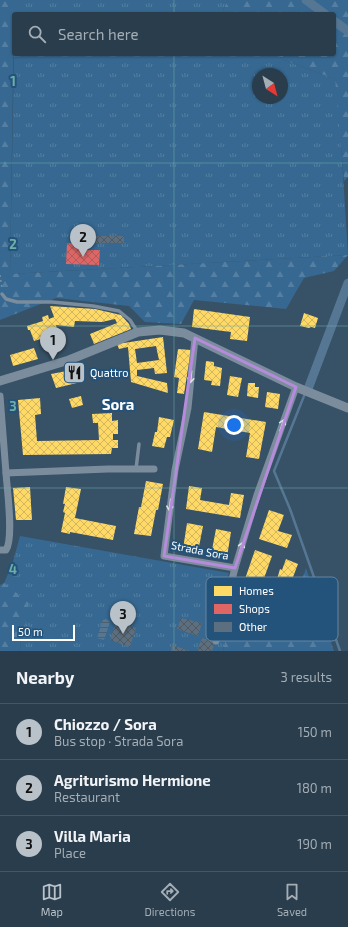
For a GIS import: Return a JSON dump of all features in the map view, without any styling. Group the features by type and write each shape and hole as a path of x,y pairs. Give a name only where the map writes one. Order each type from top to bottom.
{"street":[{"path":"0,381 69,360 138,332 166,330 184,333 296,387 348,408"},
{"name":"Strada Sora","path":"195,338 188,408 175,470 164,556 234,568 257,495 296,387"},
{"path":"0,396 10,536 9,545 3,550"},
{"path":"6,473 154,469"},
{"path":"232,577 234,568"}],"lane":[{"path":"2,294 6,299 17,302 52,302 93,306 119,311 130,320 138,332"},
{"path":"136,469 139,444"}],"path":[{"path":"0,275 2,294"}],"highlighted area":[{"path":"195,338 296,387 235,568 164,556"}],"green space":[{"path":"0,0 15,0 15,12 12,12 12,56 13,56 10,274 348,255 334,271 304,278 286,309 194,300 181,324 145,322 129,306 56,298 0,320"},
{"path":"15,0 228,0 223,10 225,12 15,12"},
{"path":"228,0 348,0 348,177 344,181 335,79 284,60 279,56 336,56 336,12 225,12 223,10"},
{"path":"14,56 279,56 284,60 335,79 339,110 348,255 10,274"},
{"path":"20,536 229,573 228,577 206,577 206,641 225,641 223,651 20,651 21,637 28,619 4,583 12,565"},
{"path":"306,568 309,577 303,577"},
{"path":"4,583 28,602 28,619 21,637 20,651 0,651 0,585"},
{"path":"225,641 331,641 334,651 223,651"}],"shaded area":[{"path":"106,619 110,622 104,640 97,638 103,620"}],"building: Homes":[{"path":"50,306 95,309 121,315 129,324 131,329 94,344 90,334 117,323 115,319 102,322 75,321 74,327 56,325 58,334 34,341 27,326 43,321 42,317 48,315 49,319 54,317"},
{"path":"194,309 250,317 247,341 230,339 231,332 192,327"},
{"path":"304,313 318,318 315,328 300,326"},
{"path":"163,337 167,373 155,374 154,368 137,370 137,376 167,383 168,393 131,382 128,347 119,349 117,344","holes":["156,346 159,360 137,363 135,349"]},
{"path":"34,348 38,359 13,366 10,355"},
{"path":"178,349 191,350 184,394 177,393 179,378 174,377"},
{"path":"206,361 214,362 214,366 222,368 220,386 211,385 212,381 204,380"},
{"path":"77,369 81,382 56,388 51,374"},
{"path":"230,376 242,378 238,397 227,395"},
{"path":"248,383 255,383 255,387 259,387 258,398 247,396"},
{"path":"267,392 280,394 278,409 265,407"},
{"path":"81,396 83,405 72,408 69,399"},
{"path":"40,398 41,414 35,415 37,441 99,440 98,423 93,423 92,414 112,413 112,421 118,420 118,434 113,434 113,440 118,440 118,448 112,448 111,454 23,455 18,400"},
{"path":"204,412 266,422 259,459 246,457 250,433 216,427 212,452 198,449"},
{"path":"159,417 174,420 170,437 167,437 164,448 152,446 155,432 157,432"},
{"path":"146,481 163,484 151,536 134,534"},
{"path":"189,486 202,488 200,500 229,505 231,493 244,495 240,518 186,509"},
{"path":"30,487 32,520 16,520 13,488"},
{"path":"66,487 81,489 75,518 116,526 113,540 70,532 70,534 61,532 65,513 63,512 65,504 63,504"},
{"path":"269,510 284,515 278,531 292,535 287,548 259,539"},
{"path":"187,523 203,526 198,552 183,549"},
{"path":"216,529 231,532 227,557 211,555"},
{"path":"255,550 272,556 264,577 246,577"},
{"path":"286,559 298,564 293,577 278,577 280,569 282,570"}],"building: Shops":[{"path":"67,243 84,243 84,250 100,250 99,265 66,264"}],"building: Other":[{"path":"96,236 124,236 124,243 96,243"},
{"path":"181,618 202,623 198,636 177,629"},
{"path":"116,622 136,628 130,647 110,640"},
{"path":"202,638 206,639 206,641 215,642 212,651 197,651"},
{"path":"172,645 190,651 171,651"}],"waterway":[{"path":"306,0 322,12"},
{"path":"336,22 348,31"},
{"path":"308,389 348,283"},
{"path":"304,396 274,471 290,509 314,577"},
{"path":"336,641 340,651"}],"place":[{"name":"Agriturismo Hermione","path":"83,257"},
{"name":"Chiozzo / Sora","path":"53,360"},
{"name":"Quattro","path":"75,372"},
{"name":"Villa Maria","path":"123,634"}],"district":[{"name":"Sora","path":"118,404"}]}
